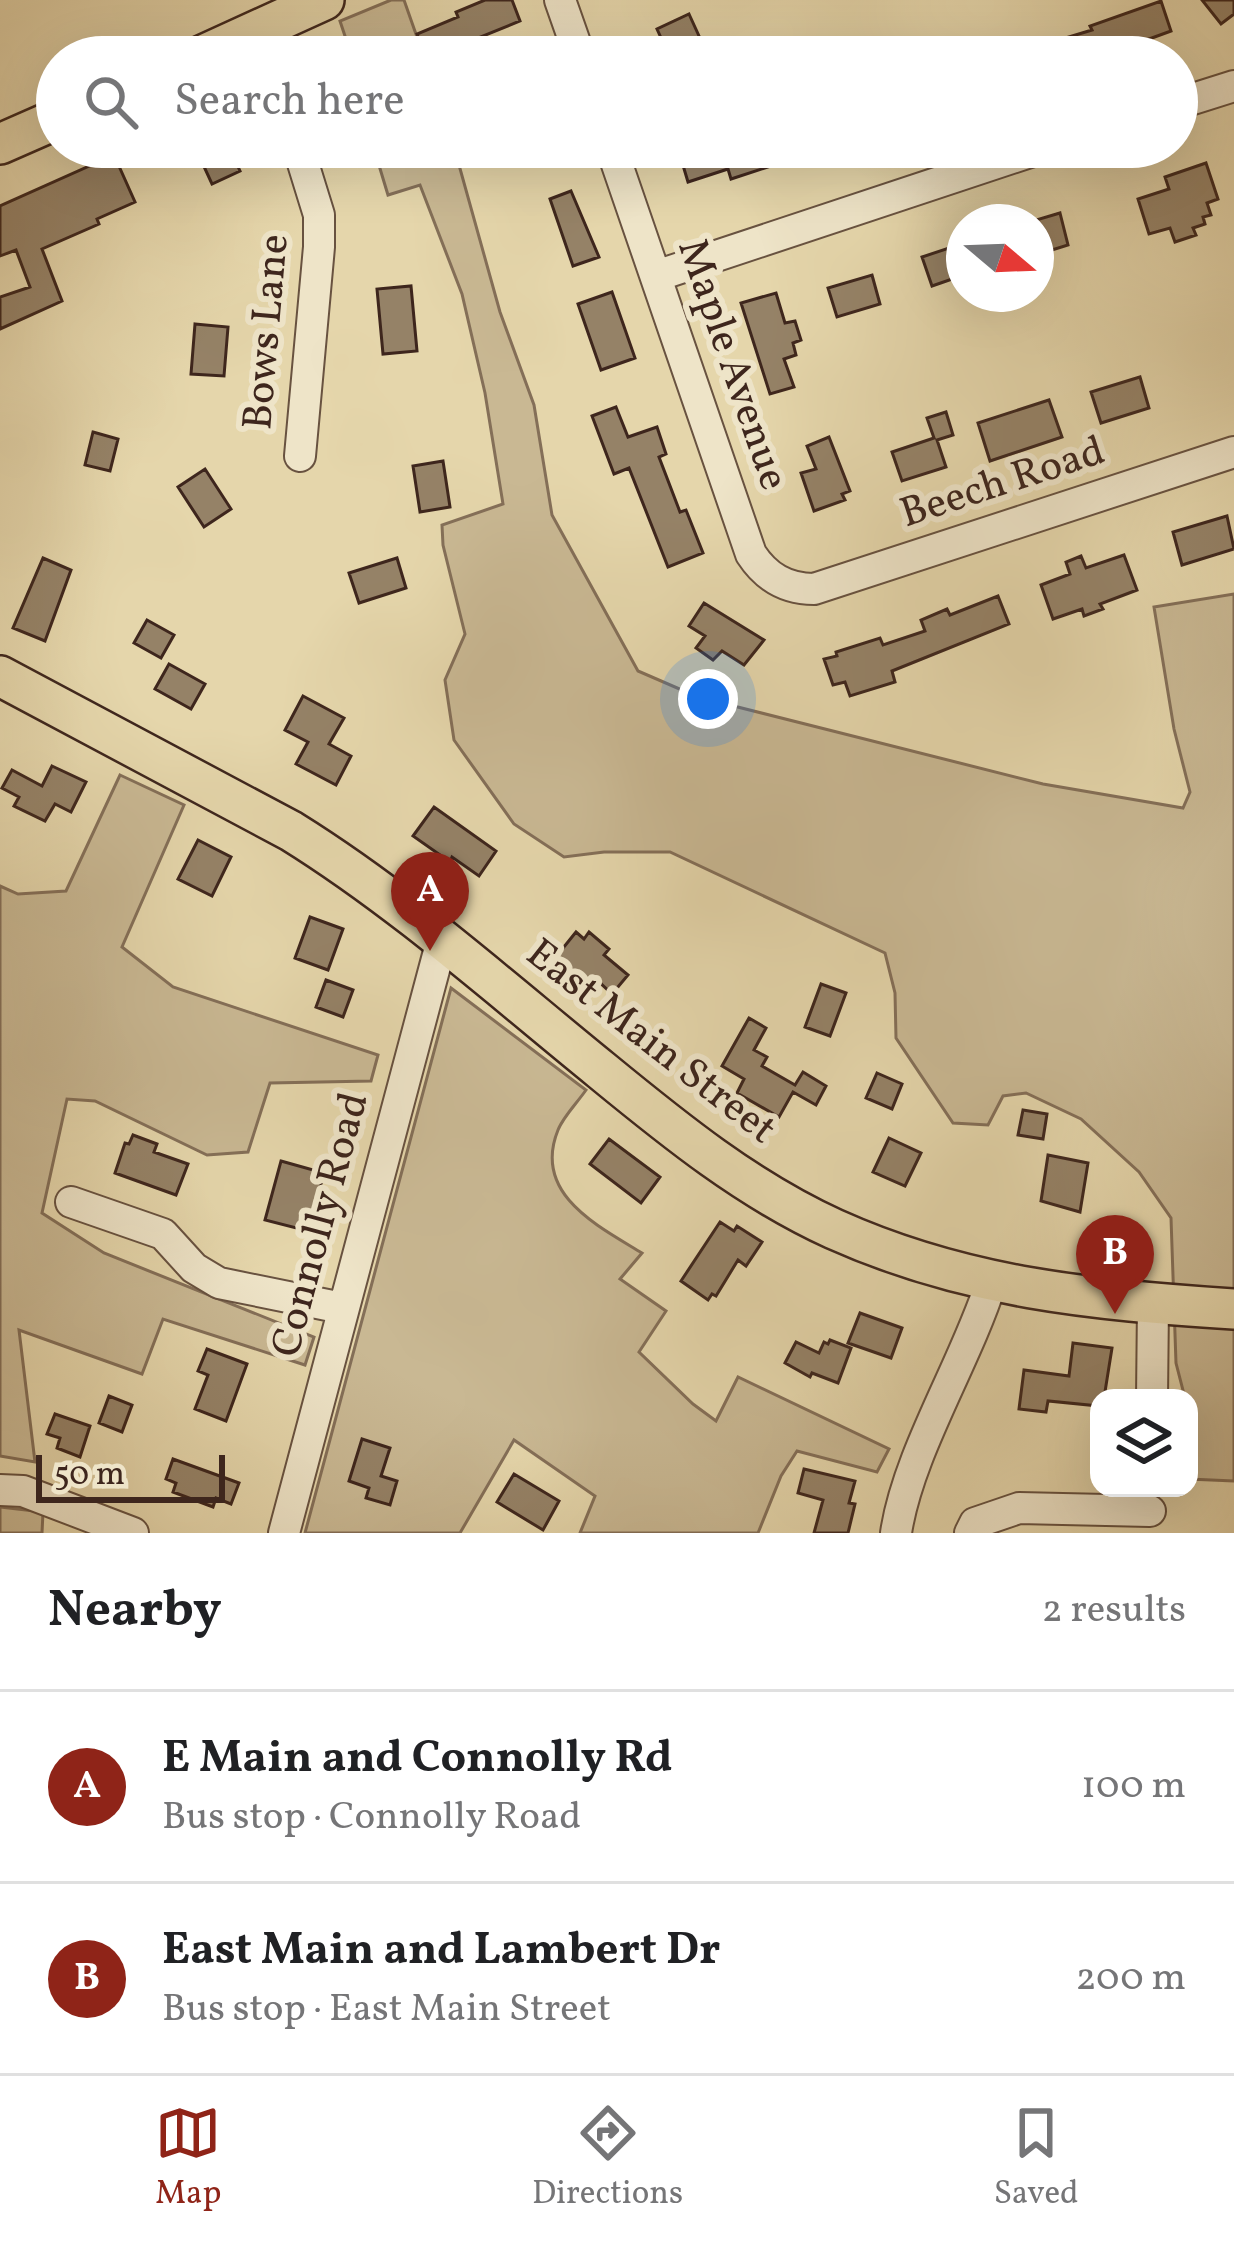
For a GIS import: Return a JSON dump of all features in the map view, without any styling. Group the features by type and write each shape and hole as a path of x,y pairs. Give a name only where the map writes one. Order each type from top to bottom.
{"main road":[{"path":"268,36 324,0"},
{"path":"0,144 36,128"},
{"name":"East Main Street","path":"0,676 291,831 349,868 683,1137 754,1185 849,1235 991,1283 1153,1304 1234,1309"}],"street":[{"path":"560,0 573,36"},
{"path":"1198,97 1234,86"},
{"name":"Bows Lane","path":"300,456 319,231 306,168"},
{"name":"Maple Avenue","path":"618,168 751,554 767,574 797,589"},
{"path":"656,277 983,168"},
{"name":"Beech Road","path":"797,589 830,584 1234,452"},
{"name":"Connolly Road","path":"284,1533 442,940"},
{"path":"71,1202 163,1234 194,1268 219,1283 342,1308"},
{"path":"896,1533 905,1490 971,1341 991,1283"},
{"path":"1152,1389 1153,1304"},
{"path":"0,1490 23,1491 133,1533"},
{"path":"970,1533 975,1523 1019,1508 1150,1510"}],"shaded area":[{"path":"391,0 404,0 417,36 345,36 340,21"},
{"path":"380,168 460,168 500,312 534,405 552,515 638,671 698,697 1043,784 1183,808 1190,792 1174,729 1154,607 1234,594 1234,1481 1198,1479 1198,1389 1183,1389 1176,1363 1171,1218 1139,1172 1081,1119 1026,1093 1003,1096 988,1125 953,1123 896,1038 895,993 885,953 670,852 564,857 514,824 454,740 445,680 465,634 442,525 503,504 485,393 462,294 420,185 388,195"},
{"path":"120,775 184,805 122,947 173,987 378,1055 371,1081 270,1083 248,1152 207,1155 95,1101 67,1099 42,1213 104,1253 314,1337 305,1365 163,1319 142,1374 19,1330 35,1462 0,1456 0,886 18,894 66,891"},
{"path":"451,988 586,1090 558,1130 552,1153 554,1172 562,1190 589,1219 642,1253 620,1279 666,1311 639,1352 716,1421 738,1377 889,1449 877,1472 797,1451 781,1476 758,1533 580,1533 595,1496 514,1440 460,1533 305,1533"},
{"path":"0,1507 43,1512 42,1533 0,1533"}],"building":[{"path":"485,0 512,0 520,21 483,36 418,36 458,17 456,12"},
{"path":"1202,0 1234,0 1234,14 1221,24"},
{"path":"1161,1 1171,31 1157,36 1072,36 1092,30 1090,26"},
{"path":"689,14 699,36 660,36 657,29"},
{"path":"1206,163 1218,199 1207,203 1211,215 1203,217 1205,224 1193,228 1196,235 1175,242 1170,228 1149,234 1138,199 1169,189 1165,177"},
{"path":"85,168 120,168 135,202 42,249 62,301 0,329 0,297 30,287 16,250 0,256 0,206"},
{"path":"205,168 239,168 240,171 212,184"},
{"path":"684,168 765,168 731,179 728,169 688,182"},
{"path":"571,191 599,257 573,266 550,199"},
{"path":"1060,213 1068,245 1054,249 1054,215"},
{"path":"946,249 946,281 932,286 922,257"},
{"path":"872,275 880,304 837,317 828,288"},
{"path":"411,286 417,351 383,354 377,289"},
{"path":"612,292 635,358 601,370 578,304"},
{"path":"776,293 785,323 795,321 801,340 793,343 796,355 784,359 794,387 770,394 741,303"},
{"path":"195,324 228,327 224,376 191,374"},
{"path":"1140,377 1149,408 1101,423 1091,392"},
{"path":"1049,400 1062,437 990,461 978,423"},
{"path":"616,407 628,437 657,427 666,454 659,457 680,512 686,510 703,553 668,567 629,468 614,474 592,416"},
{"path":"946,412 953,435 937,440 946,467 902,481 892,452 934,438 927,418"},
{"path":"93,432 118,439 110,471 85,465"},
{"path":"829,437 850,491 842,494 845,500 814,511 801,473 816,469 807,446"},
{"path":"443,461 450,507 420,512 413,466"},
{"path":"205,469 231,509 204,527 178,487"},
{"path":"1227,516 1234,549 1182,565 1173,532"},
{"path":"1124,555 1137,590 1100,604 1103,609 1084,616 1082,609 1053,619 1041,585 1070,574 1066,562 1081,556 1086,568"},
{"path":"43,558 71,570 45,641 13,628"},
{"path":"397,558 406,588 359,603 349,573"},
{"path":"998,596 1009,624 892,671 895,682 850,696 845,682 833,685 824,659 837,656 836,652 880,638 883,645 925,631 921,620 947,609 950,615"},
{"path":"704,603 764,640 744,665 722,651 713,660 696,648 705,636 689,626"},
{"path":"147,620 174,635 161,658 134,643"},
{"path":"169,664 205,684 191,709 155,689"},
{"path":"303,696 344,718 329,744 351,756 336,785 296,764 308,742 285,730"},
{"path":"52,766 86,782 71,812 55,804 45,821 14,806 19,797 2,788 12,770 42,786"},
{"path":"434,807 496,851 479,876 413,836"},
{"path":"198,840 231,857 212,896 178,879"},
{"path":"310,917 343,929 328,970 295,958"},
{"path":"576,932 584,939 589,932 609,949 604,955 628,975 612,994 596,979 590,987 555,958"},
{"path":"326,980 353,990 343,1017 316,1007"},
{"path":"821,984 846,993 830,1036 805,1027"},
{"path":"749,1018 766,1028 754,1050 767,1057 762,1066 795,1085 803,1072 826,1086 816,1105 793,1092 779,1117 737,1093 744,1079 722,1066"},
{"path":"877,1073 902,1084 892,1109 866,1098"},
{"path":"1023,1110 1047,1114 1043,1139 1018,1135"},
{"path":"133,1135 157,1144 154,1152 188,1164 176,1195 115,1173 125,1143"},
{"path":"889,1138 921,1153 905,1186 873,1172"},
{"path":"609,1139 660,1177 641,1203 590,1164"},
{"path":"1048,1155 1088,1163 1080,1212 1041,1201"},
{"path":"281,1161 324,1173 308,1231 265,1220"},
{"path":"720,1222 734,1231 737,1226 762,1242 746,1266 738,1260 716,1296 708,1300 681,1281"},
{"path":"860,1313 902,1328 891,1358 848,1343"},
{"path":"830,1340 851,1348 838,1383 812,1373 810,1377 785,1363 796,1342 819,1353"},
{"path":"1073,1343 1112,1348 1105,1389 1090,1389 1090,1405 1048,1401 1046,1412 1019,1409 1024,1370 1069,1376"},
{"path":"207,1349 247,1364 226,1421 195,1409 208,1375 198,1371"},
{"path":"109,1396 132,1405 122,1432 99,1423"},
{"path":"55,1414 90,1426 80,1457 57,1448 60,1438 47,1434"},
{"path":"362,1439 390,1448 381,1476 397,1481 390,1505 366,1498 369,1488 349,1481"},
{"path":"173,1459 239,1483 231,1504 216,1498 213,1507 173,1492 176,1483 166,1479"},
{"path":"804,1469 855,1481 848,1533 814,1533 823,1500 798,1493"},
{"path":"514,1474 559,1501 543,1530 497,1502"}],"place":[{"name":"E Main and Connolly Rd","path":"430,951"},
{"name":"East Main and Lambert Dr","path":"1115,1314"}]}
